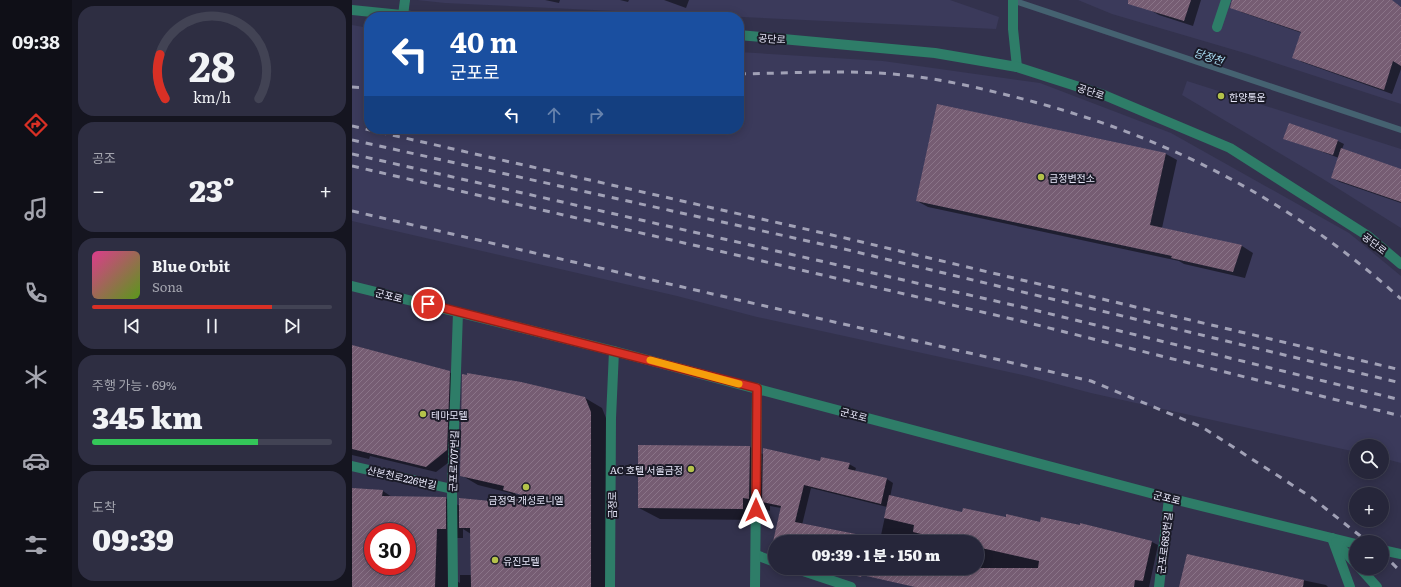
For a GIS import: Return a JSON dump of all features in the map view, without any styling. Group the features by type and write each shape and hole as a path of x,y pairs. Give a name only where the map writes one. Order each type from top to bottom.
{"street":[{"path":"403,12 405,0"},
{"path":"1013,0 1018,67"},
{"path":"1217,27 1226,0"},
{"path":"352,10 372,12"},
{"name":"공단로","path":"744,35 881,47 1018,67 1104,95 1230,148 1368,236 1401,264"},
{"name":"군포로","path":"352,286 614,350 1169,498 1349,542"},
{"name":"군포로707번길","path":"453,587 452,489 458,312"},
{"name":"금정로","path":"610,587 611,418 614,350"},
{"path":"755,587 757,388"},
{"name":"산본천로226번길","path":"352,466 452,489"},
{"name":"군포로683번길","path":"1159,587 1169,498"},
{"path":"1332,538 1349,556"},
{"path":"1332,538 1350,587"},
{"path":"1389,551 1401,554"},
{"path":"756,555 768,559"},
{"path":"815,575 851,587"},
{"path":"1366,575 1377,587"}],"shaded area":[{"path":"417,0 950,0 999,17 996,29 744,17 744,12 636,12 445,3"},
{"path":"1078,0 1401,0 1401,104 1248,54 1112,14"},
{"path":"352,25 364,27 364,134 744,134 744,52 883,61 1040,83 1171,133 1349,233 1401,276 1401,463 1389,460 1389,439 1349,439 1349,450 1091,393 1027,376 757,317 677,296 352,221"},
{"path":"1187,81 1401,149 1401,228 1323,179 1182,95"}],"building":[{"path":"1128,0 1191,0 1184,21 1128,4"},
{"path":"1232,0 1392,0 1401,7 1401,66 1393,61 1384,90 1292,58 1301,32 1230,8"},
{"name":"금정변전소","path":"937,104 1166,153 1150,225 1242,245 1233,272 1171,258 1172,256 916,201"},
{"path":"1289,123 1338,140 1333,155 1283,139"},
{"path":"1341,148 1401,169 1401,202 1331,178"},
{"path":"352,345 450,371 447,450 426,467 352,449"},
{"name":"금정역 개성로니엘","path":"467,373 521,382 585,397 591,412 591,587 471,587 470,528 459,528 459,498 501,502 502,498 521,499 522,495 503,490 504,486 460,476 462,374 467,375"},
{"path":"638,445 750,446 749,499 743,498 743,509 638,508"},
{"path":"763,448 820,461 821,457 850,463 848,469 887,478 881,504 804,485 795,522 861,535 775,535 781,506 762,502"},
{"path":"352,488 383,490 382,496 446,497 446,529 437,529 435,587 352,587"},
{"path":"889,495 962,512 963,508 1006,517 1006,514 1040,522 1041,517 1080,525 1080,523 1152,541 1143,581 1135,580 1134,587 915,587 862,575 984,575 984,568 1038,568 1039,561 984,549 984,535 925,535 913,532 914,525 884,518"},
{"path":"1187,554 1304,580 1303,587 1179,587"}],"waterway":[{"name":"당정천","path":"1012,0 1401,130"}],"railway":[{"path":"744,74 847,72 891,74 924,78 962,84 1011,96 1065,111 1118,129 1169,149 1219,173 1267,199 1313,229 1358,262 1401,299"},
{"path":"352,87 364,88"},
{"path":"352,126 364,129"},
{"path":"387,134 845,238 1401,370"},
{"path":"352,140 844,249 1401,383"},
{"path":"352,154 1026,308 1401,400"},
{"path":"352,166 1021,321 1401,416"},
{"path":"352,211 1091,381 1202,427 1311,497 1359,535"},
{"path":"1389,560 1401,572"}],"slow traffic":[{"path":"650,360 739,384"}],"place":[{"name":"한양통운","path":"1221,96"},
{"name":"금정변전소","path":"1041,177"},
{"name":"테마모텔","path":"423,414"},
{"name":"AC 호텔 서울금정","path":"691,469"},
{"name":"금정역 개성로니엘","path":"526,487"},
{"name":"유진모텔","path":"495,560"}],"route":[{"path":"428,304 614,350 684,370 757,388 756,510"}]}
